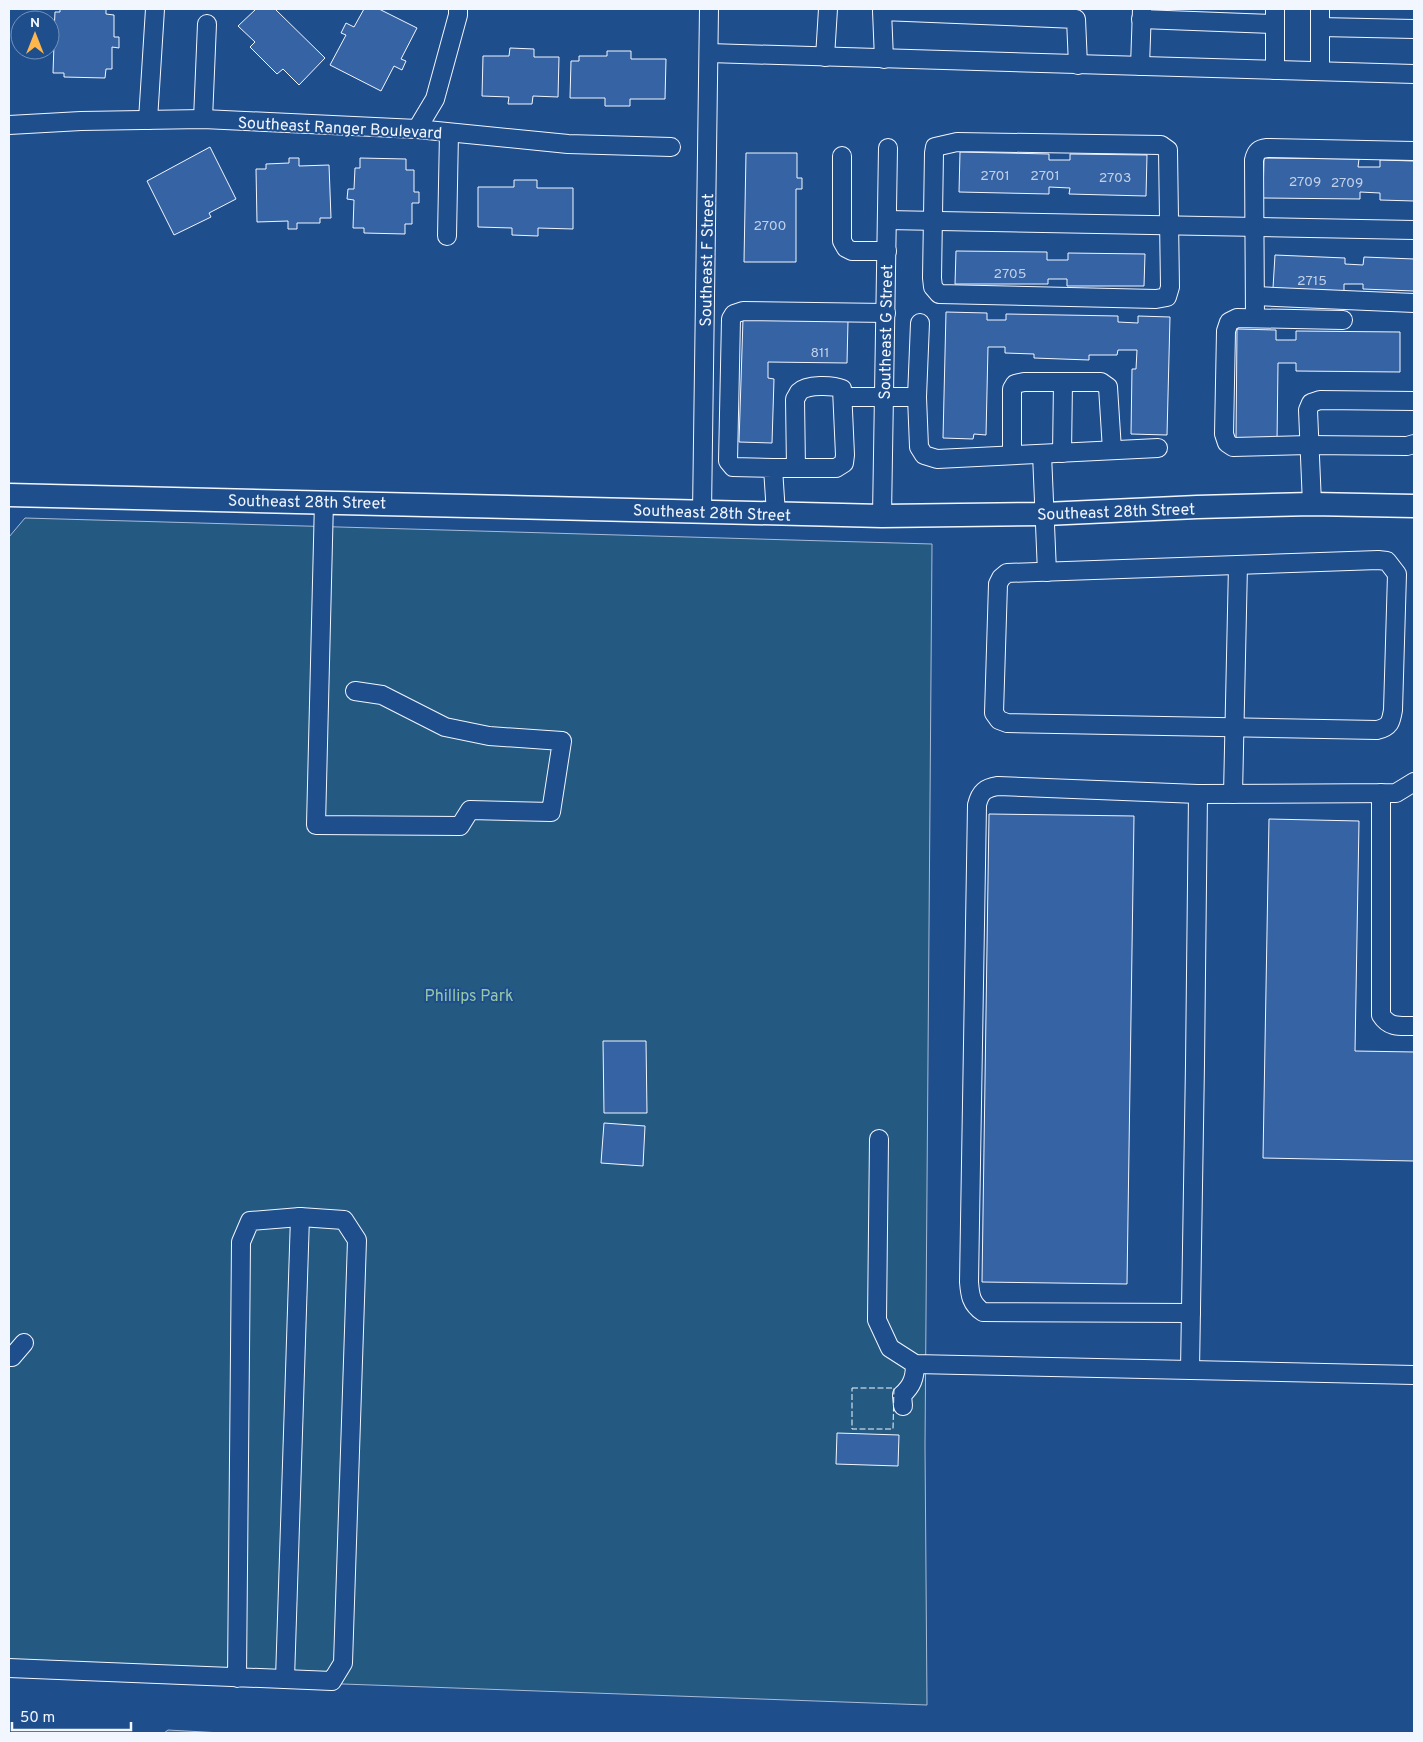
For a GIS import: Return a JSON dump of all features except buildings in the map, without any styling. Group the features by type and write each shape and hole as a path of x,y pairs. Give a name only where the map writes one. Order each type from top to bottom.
{"main road":[{"name":"Southeast 28th Street","path":"9,495 882,516 1045,514 1312,504 1414,506"}],"street":[{"path":"148,120 154,9"},
{"path":"417,129 435,99 458,9"},
{"name":"Southeast F Street","path":"702,512 709,9"},
{"path":"825,57 828,9"},
{"path":"1320,9 1320,71"},
{"path":"884,58 882,11 1076,19 1078,65"},
{"path":"1140,66 1142,14 1275,16 1275,70"},
{"path":"203,119 207,24"},
{"path":"1320,28 1414,29"},
{"path":"709,53 1414,74"},
{"name":"Southeast Ranger Boulevard","path":"9,125 81,121 203,119 417,129 568,144 671,147"},
{"path":"447,236 449,133"},
{"path":"957,142 1161,145 1168,150 1169,156 1170,287 1167,297 1156,299 939,294 933,287 932,278 934,221 935,146 957,142"},
{"name":"Southeast G Street","path":"882,516 888,148"},
{"path":"1255,318 1255,153 1260,149 1414,151"},
{"path":"842,156 842,240 846,248 852,250 887,250"},
{"path":"887,220 1414,230"},
{"path":"1254,296 1414,303"},
{"path":"796,468 795,398 807,388 836,386 842,389 844,463 836,468 796,468 773,468 733,467 728,461 731,319 734,314 742,311 886,314"},
{"path":"1343,320 1237,318 1229,322 1226,331 1224,434 1227,443 1232,447 1310,445 1407,446 1414,444"},
{"path":"920,323 917,397 919,448 924,455 937,458 1158,448"},
{"path":"1012,455 1012,389 1015,384 1024,382 1101,382 1108,387 1112,450"},
{"path":"1062,453 1063,382"},
{"path":"843,397 917,397"},
{"path":"1312,504 1308,410 1311,403 1320,400 1414,401"},
{"path":"1042,454 1047,572"},
{"path":"773,468 776,514"},
{"path":"324,502 316,825 460,826 470,810 551,812 562,741 489,736 445,727 382,695 355,691"},
{"path":"1387,561 1397,574 1391,721 1385,728 1377,730 1007,723 1000,720 994,713 998,584 1000,578 1007,573 1047,572 1387,561"},
{"path":"1232,794 1238,565"},
{"path":"1191,1313 983,1312 976,1308 972,1302 969,1272 977,805 980,794 987,788 998,786 1198,794 1396,793 1414,782"},
{"path":"1381,793 1381,1015 1385,1022 1393,1026 1414,1026"},
{"path":"1190,1370 1196,1064 1198,794"},
{"path":"879,1139 877,1320 890,1348 915,1364 1414,1375"},
{"path":"284,1679 300,1218"},
{"path":"9,1668 237,1678 332,1681 343,1663 357,1250 357,1240 344,1220 300,1218 250,1221 241,1242 237,1678"},
{"path":"9,1358 24,1343"},
{"path":"903,1406 902,1396 911,1387 915,1376 915,1364"}],"green space":[{"name":"Phillips Park","path":"25,518 932,544 925,1445 927,1705 9,1672 9,537"}],"shaded area":[{"path":"168,1730 222,1733 164,1733"}],"fence":[{"path":"852,1388 894,1388 893,1429 852,1429 852,1388"}]}
